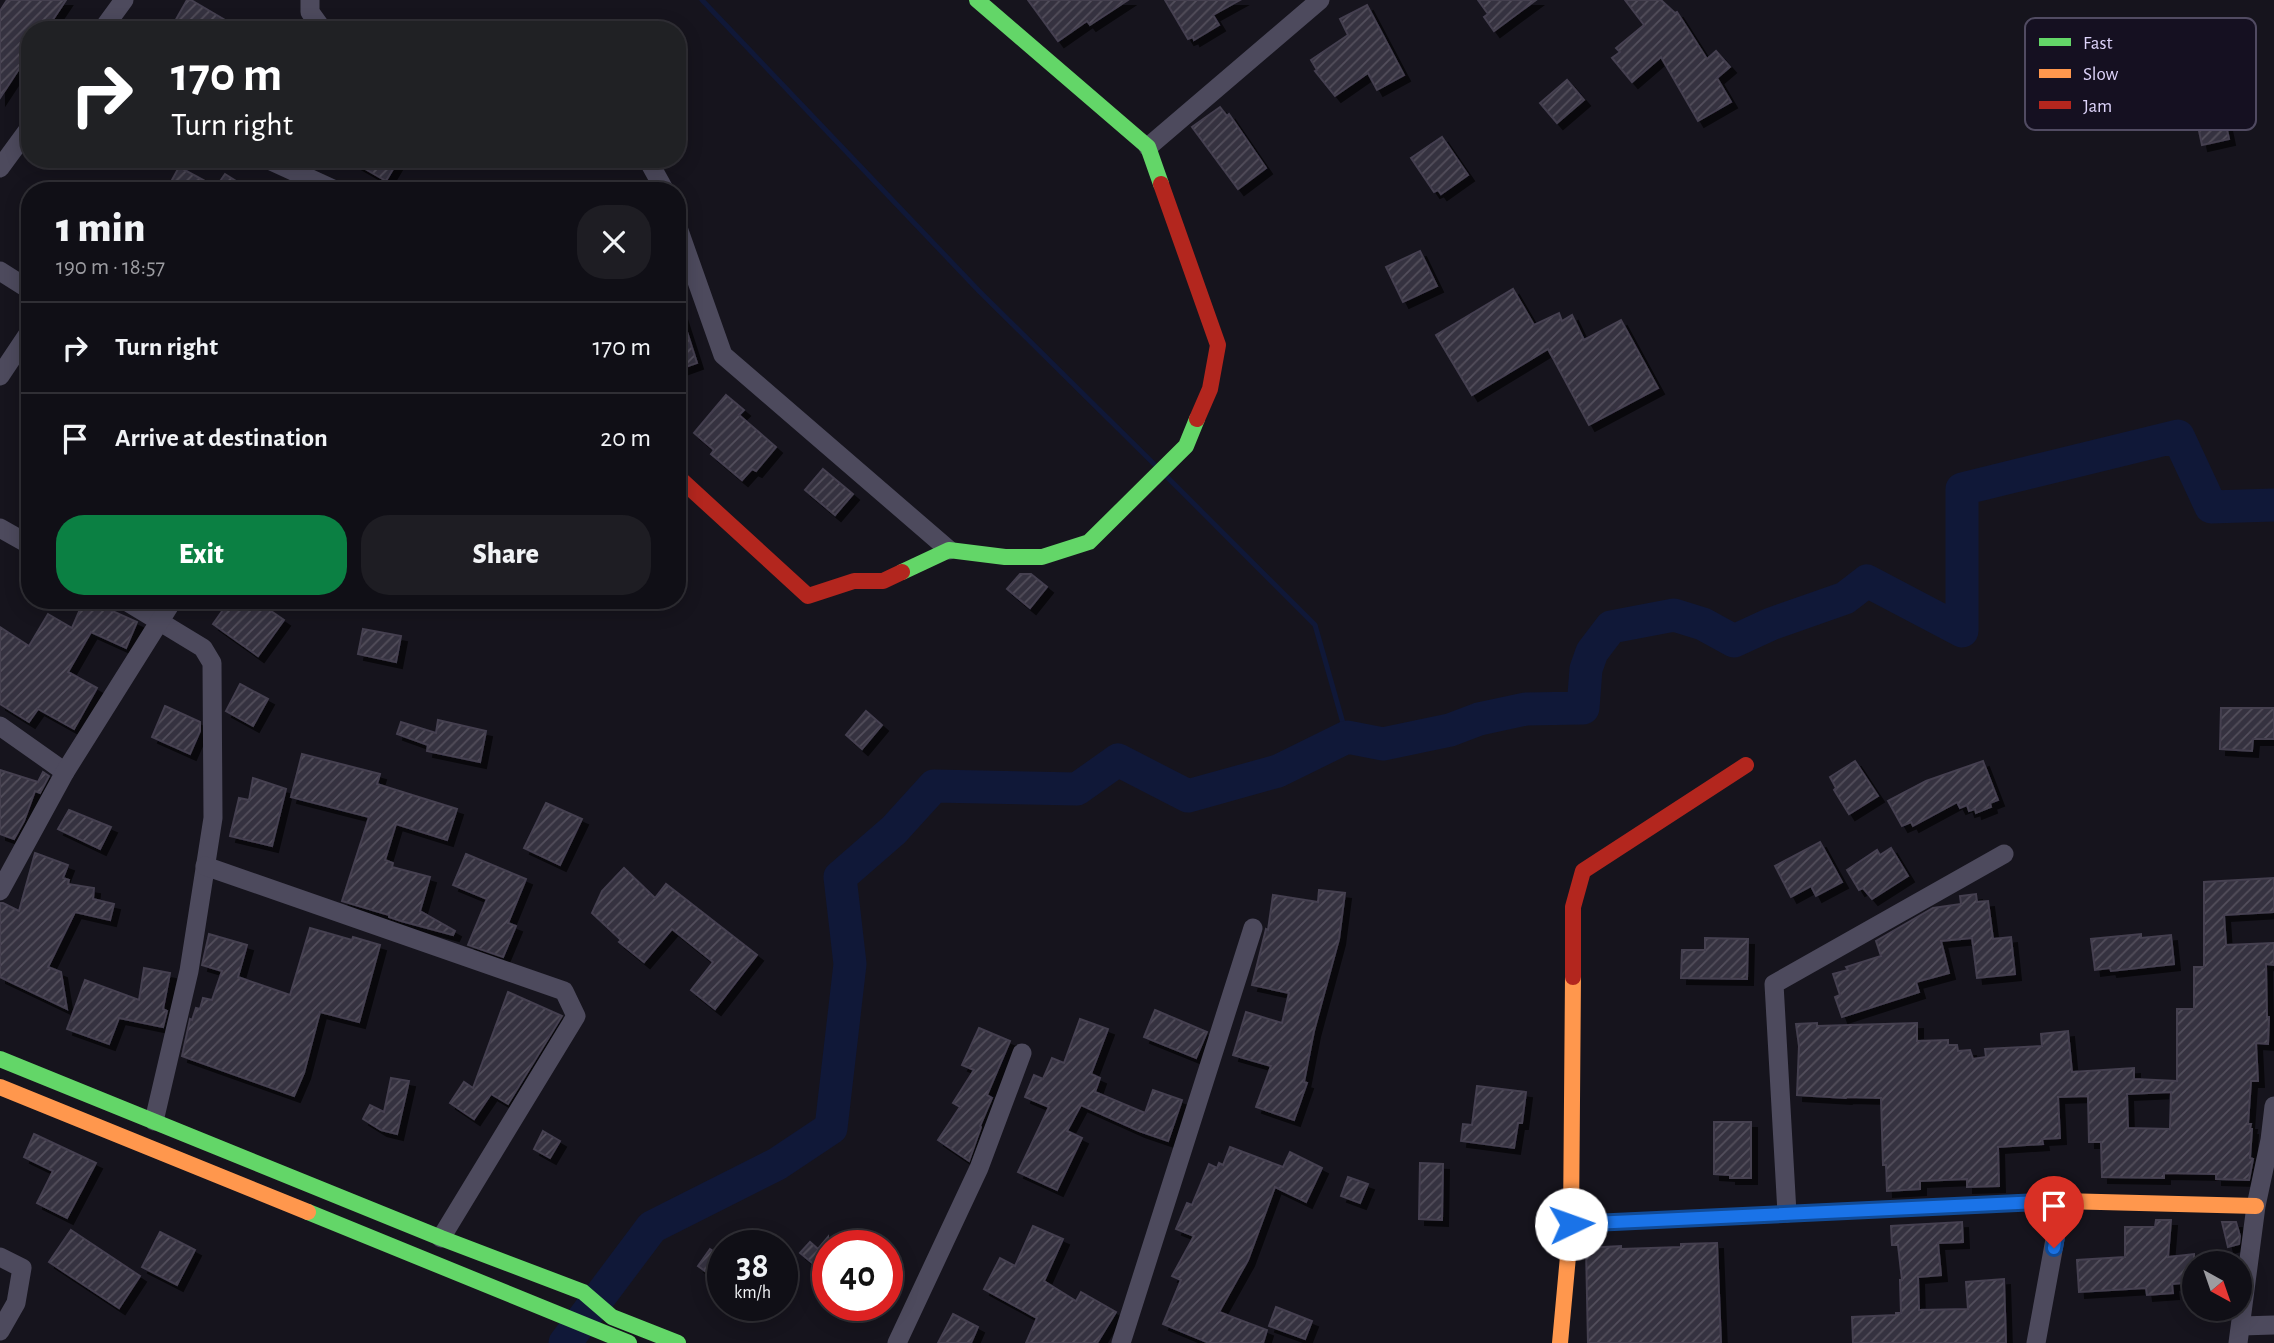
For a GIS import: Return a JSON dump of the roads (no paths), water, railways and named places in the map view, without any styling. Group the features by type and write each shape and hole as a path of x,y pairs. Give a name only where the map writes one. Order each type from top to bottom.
{"street":[{"path":"109,21 124,0"},
{"path":"310,0 310,12 316,21"},
{"path":"686,484 808,596 855,581 883,581 948,550 1042,557 1089,542 1186,446 1210,388 1219,345 1148,147 977,0"},
{"path":"1148,147 1320,0"},
{"path":"0,168 21,139"},
{"path":"287,168 317,182"},
{"path":"686,250 723,355 948,550"},
{"path":"0,271 21,284"},
{"path":"0,376 21,344"},
{"path":"0,528 21,540"},
{"path":"139,609 203,648 212,663 213,818 189,971 153,1121"},
{"path":"0,891 65,772 167,609"},
{"path":"0,726 65,772"},
{"path":"1560,1343 1571,1224 1573,907 1583,871 1746,765"},
{"path":"1787,1213 1774,984 2004,854"},
{"path":"205,866 564,990 576,1016 440,1238"},
{"path":"1121,1343 1253,928"},
{"path":"897,1343 979,1168 1022,1052"},
{"path":"0,1059 440,1238 583,1292 612,1317 678,1343"},
{"path":"0,1087 628,1343"},
{"path":"2274,1106 2272,1140 2256,1206 2239,1334 2274,1325"},
{"path":"1571,1224 2062,1201 2256,1206"},
{"path":"2036,1343 2062,1201"},
{"path":"0,1256 22,1268 16,1303 0,1331"}],"waterway":[{"path":"702,0 979,291 1154,464"},
{"path":"565,1343 652,1227 777,1164 831,1128 850,964 840,877 894,830 934,786 1077,789 1118,760 1188,796 1278,771 1347,737 1383,744 1450,730 1479,719 1526,709 1583,708 1586,669 1592,652 1611,627 1674,615 1703,624 1734,641 1771,624 1845,598 1867,581 1962,631 1962,489 2178,436 2211,507 2274,505"},
{"path":"1166,476 1315,625 1347,737"}]}
